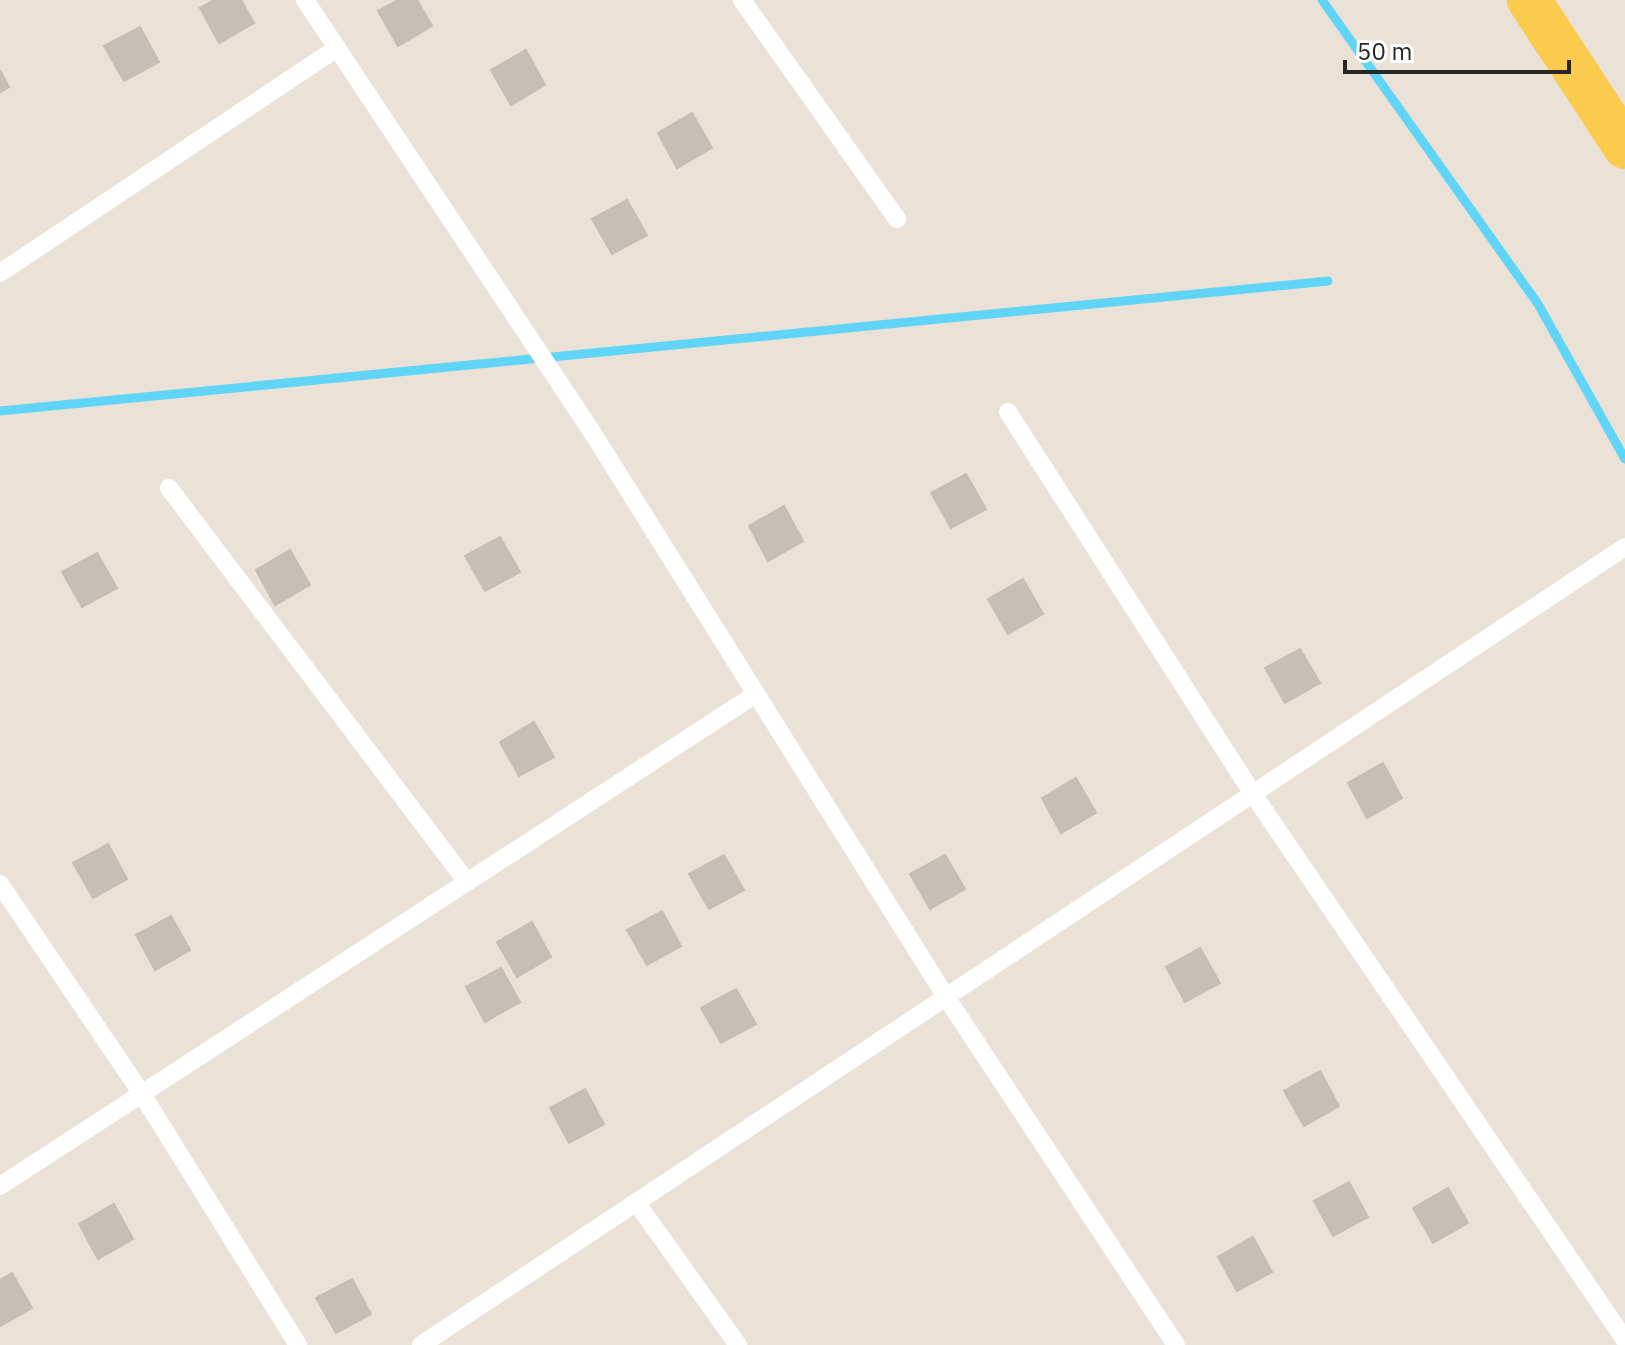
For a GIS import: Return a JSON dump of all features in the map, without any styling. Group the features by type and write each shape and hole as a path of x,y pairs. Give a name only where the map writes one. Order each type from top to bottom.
{"main road":[{"path":"1529,0 1625,147"}],"lane":[{"path":"305,0 592,432 946,997 1176,1345"},
{"path":"742,0 897,219"},
{"path":"0,273 337,48"},
{"path":"1008,412 1253,794 1625,1340"},
{"path":"169,488 467,882"},
{"path":"421,1345 1625,547"},
{"path":"0,1186 756,694"},
{"path":"0,884 142,1094 298,1345"},
{"path":"636,1202 738,1345"}],"building":[{"path":"214,0 241,0 254,23 219,43 200,8"},
{"path":"398,0 417,0 432,26 398,46 378,11"},
{"path":"140,27 159,62 124,81 104,46"},
{"path":"526,50 545,85 511,105 491,70"},
{"path":"0,70 9,87 0,92"},
{"path":"692,113 712,148 677,168 658,133"},
{"path":"627,200 647,235 612,254 592,219"},
{"path":"966,474 986,509 951,528 931,493"},
{"path":"784,506 803,541 768,561 749,526"},
{"path":"500,537 520,572 485,591 465,556"},
{"path":"290,550 310,585 275,605 256,570"},
{"path":"97,553 117,588 82,607 62,572"},
{"path":"1023,579 1043,614 1008,634 988,599"},
{"path":"1300,649 1320,683 1285,703 1265,668"},
{"path":"534,722 554,757 519,776 500,742"},
{"path":"1383,763 1402,798 1367,818 1348,783"},
{"path":"1076,778 1096,813 1061,833 1042,798"},
{"path":"108,844 127,879 93,898 73,863"},
{"path":"724,855 744,890 709,909 689,874"},
{"path":"945,855 965,889 930,909 910,874"},
{"path":"662,911 681,946 647,965 627,930"},
{"path":"171,916 190,950 155,970 136,935"},
{"path":"532,922 551,957 517,977 497,942"},
{"path":"1200,948 1220,983 1185,1002 1166,967"},
{"path":"501,968 520,1002 485,1022 466,987"},
{"path":"736,989 756,1024 721,1043 701,1008"},
{"path":"1320,1071 1339,1106 1304,1126 1284,1091"},
{"path":"585,1089 604,1124 569,1143 550,1108"},
{"path":"1349,1182 1368,1217 1333,1236 1314,1201"},
{"path":"1448,1188 1468,1223 1433,1243 1413,1208"},
{"path":"114,1204 133,1239 98,1259 79,1224"},
{"path":"1253,1237 1272,1272 1237,1291 1218,1257"},
{"path":"12,1273 32,1308 0,1326 0,1280"},
{"path":"352,1279 371,1314 336,1333 316,1298"}],"waterway":[{"path":"1322,0 1538,304 1625,459"},
{"path":"0,411 1328,281"}]}
